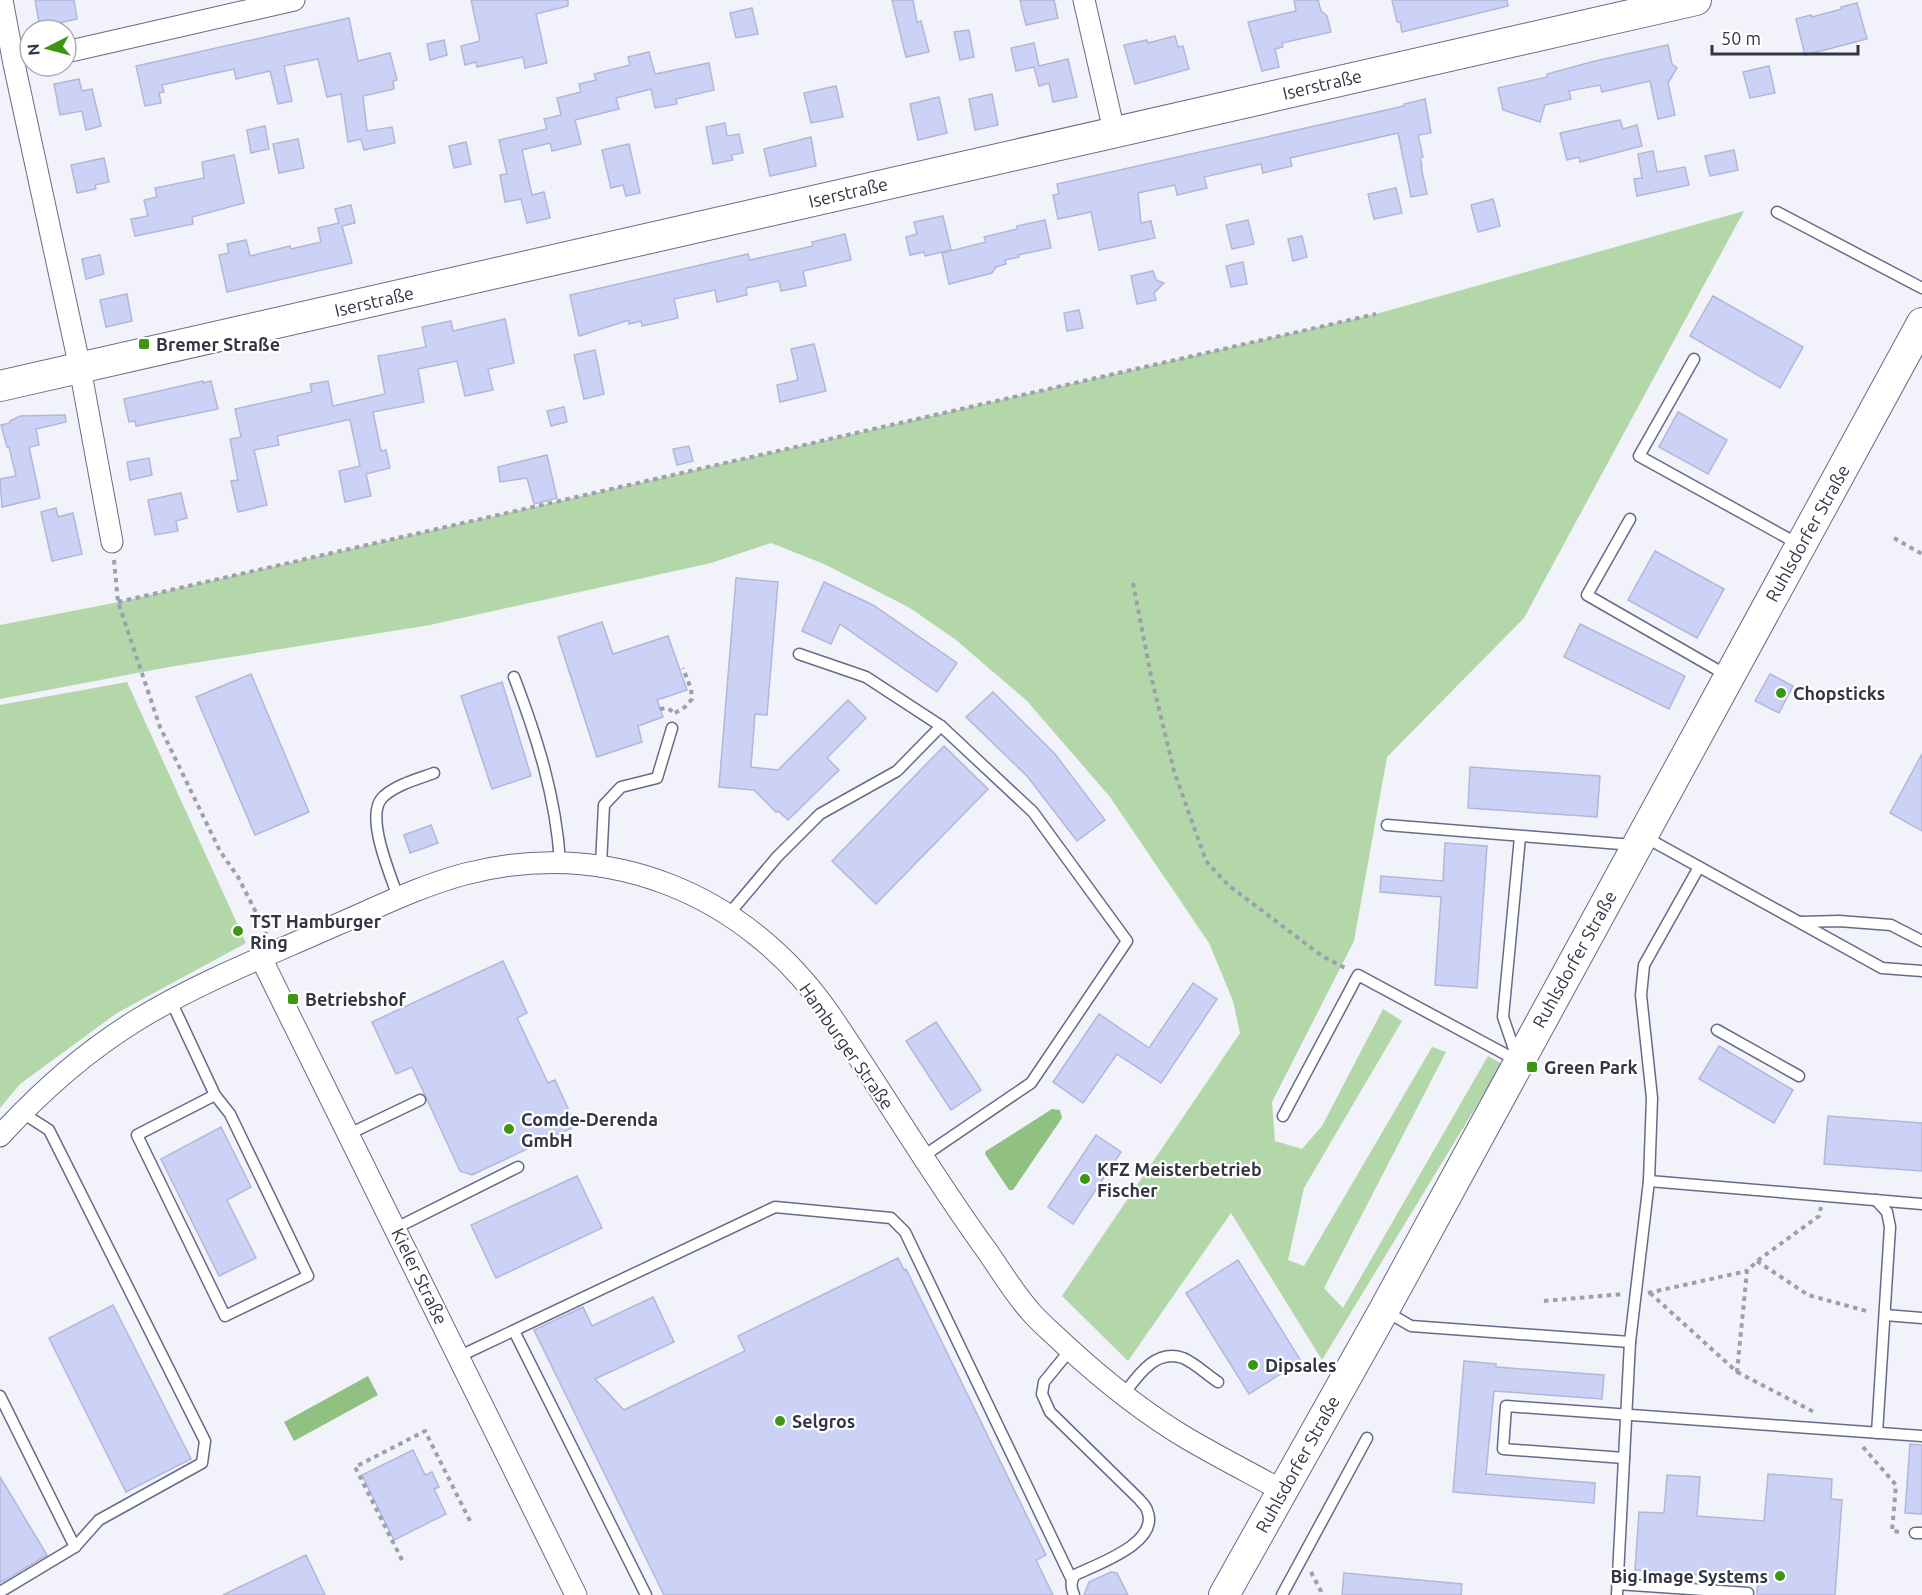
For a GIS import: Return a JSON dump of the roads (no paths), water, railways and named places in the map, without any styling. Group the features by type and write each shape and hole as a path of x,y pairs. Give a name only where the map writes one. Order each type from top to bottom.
{"street":[{"path":"2,0 81,368 112,542"},
{"path":"78,49 294,0"},
{"path":"1084,0 1114,131"},
{"name":"Iserstraße","path":"0,386 1696,0"},
{"name":"Ruhlsdorfer Straße","path":"1224,1595 1384,1310 1922,324"},
{"name":"Hamburger Straße","path":"0,1136 52,1082 107,1040 171,1001 398,897 463,875 496,868 560,862 601,866 660,881 698,897 729,914 752,930 789,965 826,1010 957,1211 1030,1312 1123,1395 1186,1438 1281,1490"},
{"name":"Kieler Straße","path":"261,958 460,1356 576,1595"}],"lane":[{"path":"1777,212 1922,288"},
{"path":"1694,359 1639,456 1800,545"},
{"path":"1630,519 1587,595 1729,676"},
{"path":"799,654 866,677 941,726 1033,812 1127,941 1031,1083 922,1157"},
{"path":"514,676 540,751 552,795 560,862"},
{"path":"729,914 777,857 820,814 897,771 941,726"},
{"path":"601,866 604,805 621,787 657,778 672,728"},
{"path":"398,897 377,829 376,809 382,798 397,788 434,773"},
{"path":"1387,825 1520,837 1639,840 1699,867 1882,968 1922,971"},
{"path":"1518,1061 1503,1017 1520,837"},
{"path":"1699,867 1644,965 1641,995 1652,1098 1649,1181 1630,1342 1617,1590 1748,1593"},
{"path":"1799,922 1839,921 1891,925 1922,941"},
{"path":"1283,1116 1358,975 1518,1061"},
{"path":"171,1001 215,1095 230,1114 308,1276 225,1316 136,1135 215,1095"},
{"path":"1716,1030 1799,1076"},
{"path":"349,1134 420,1100"},
{"path":"0,1592 75,1547 99,1520 202,1463 205,1441 49,1130 21,1112"},
{"path":"396,1228 518,1167"},
{"path":"1649,1181 1922,1204"},
{"path":"1876,1200 1887,1212 1890,1227 1877,1433"},
{"path":"460,1356 775,1207 891,1218 905,1232 1008,1444 1071,1580 1074,1595"},
{"path":"1384,1310 1411,1326 1630,1342"},
{"path":"1885,1315 1922,1318"},
{"path":"514,1331 646,1595"},
{"path":"1071,1349 1044,1382 1042,1394 1050,1412 1139,1498 1148,1510 1149,1523 1145,1536 1134,1545 1075,1575 1071,1580"},
{"path":"1123,1395 1142,1370 1159,1359 1172,1357 1183,1358 1218,1382"},
{"path":"0,1396 75,1547"},
{"path":"1624,1458 1503,1449 1506,1406 1922,1436"},
{"path":"1282,1595 1367,1438"}],"place":[{"name":"Bremer Straße","path":"144,344"},
{"name":"Chopsticks","path":"1781,693"},
{"name":"TST Hamburger Ring","path":"238,931"},
{"name":"Betriebshof","path":"293,999"},
{"name":"Green Park","path":"1532,1067"},
{"name":"Comde-Derenda GmbH","path":"509,1129"},
{"name":"KFZ Meisterbetrieb Fischer","path":"1085,1179"},
{"name":"Dipsales","path":"1253,1365"},
{"name":"Selgros","path":"780,1421"},
{"name":"Big Image Systems","path":"1780,1576"}]}
